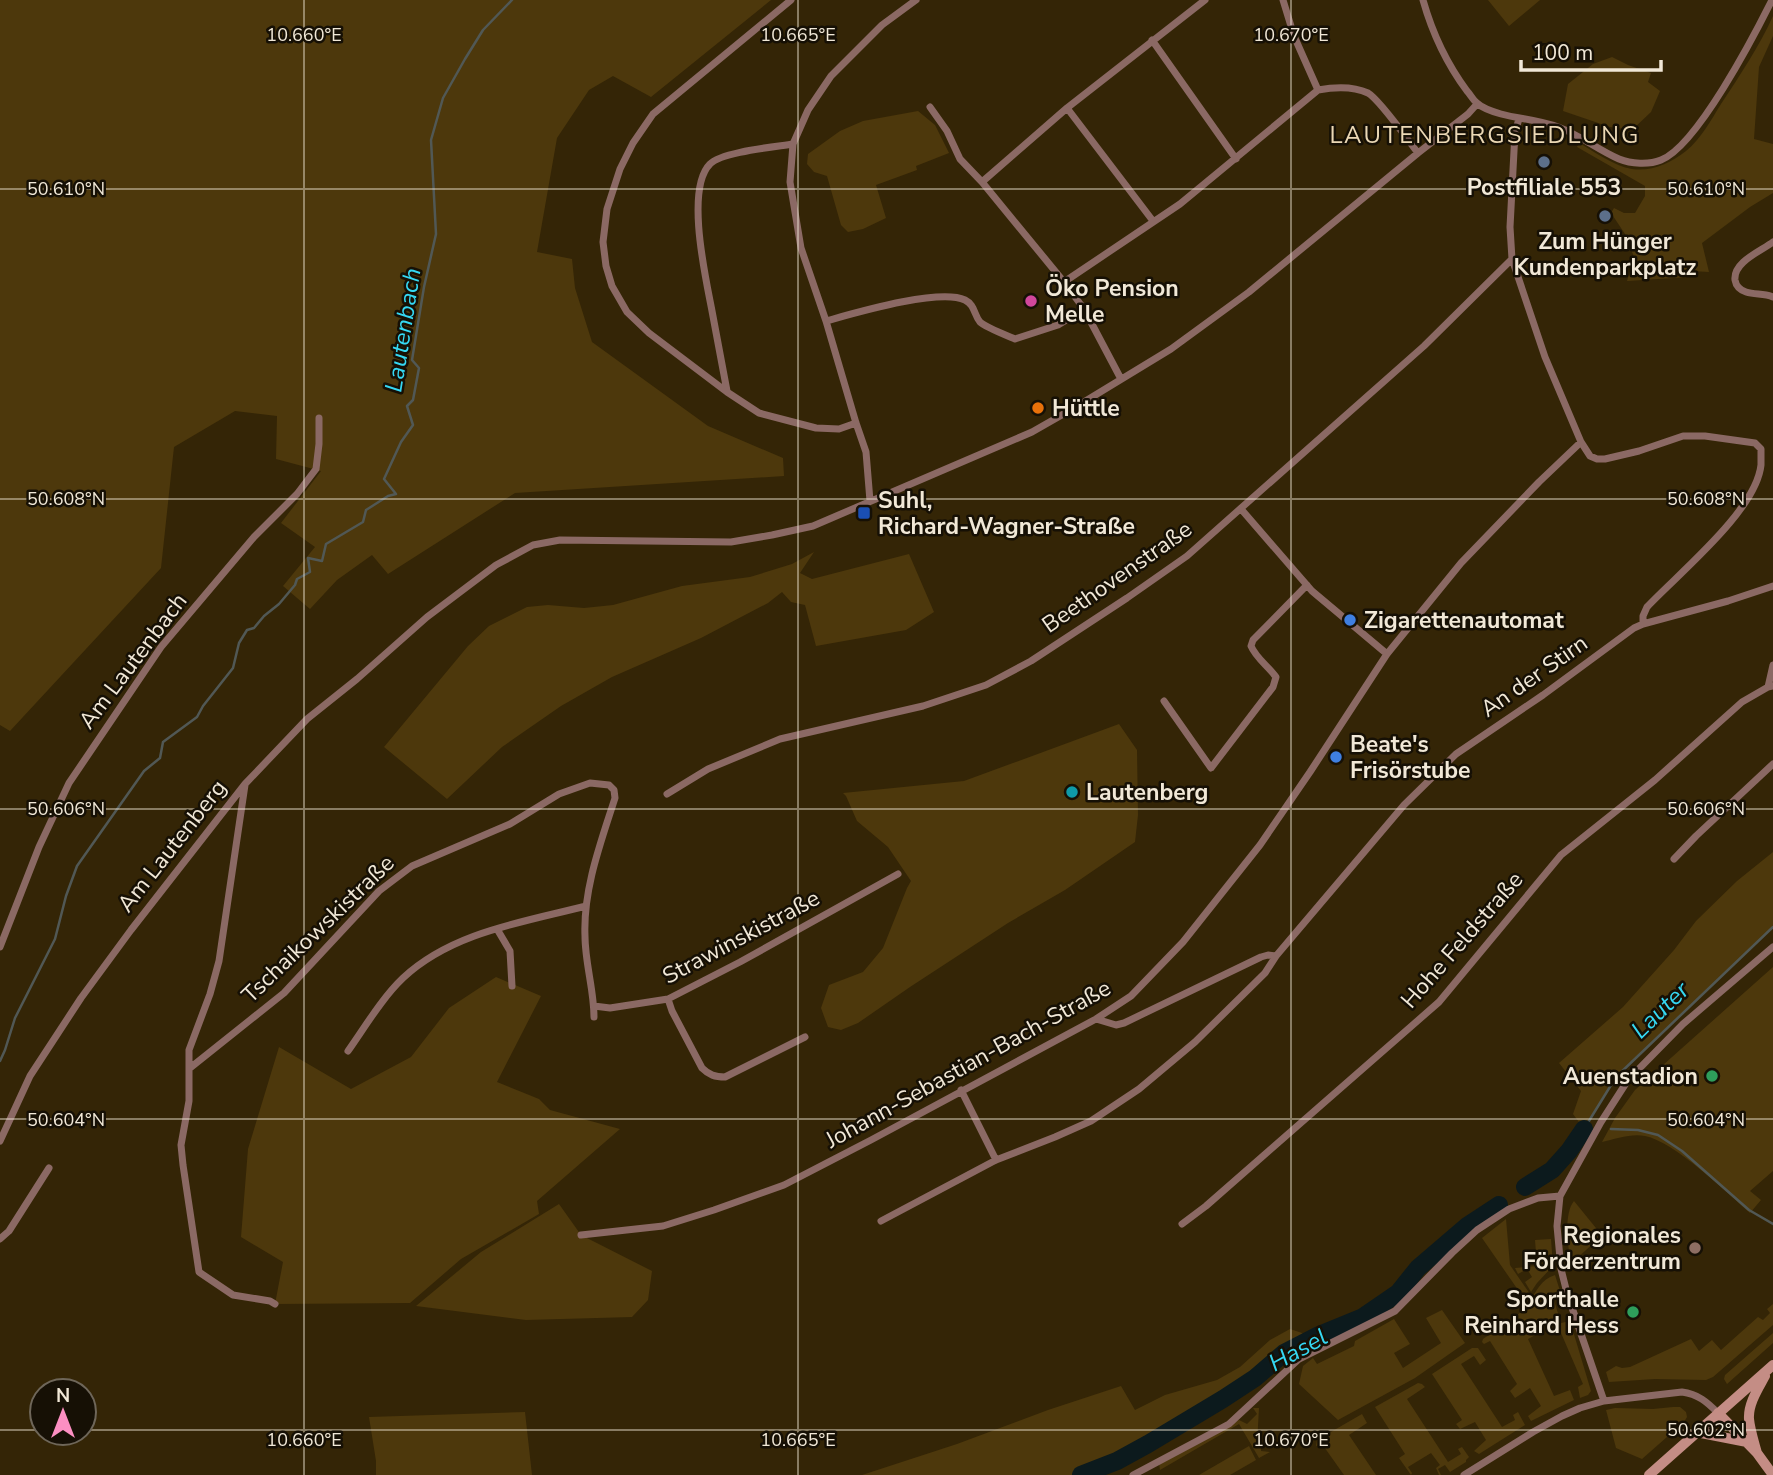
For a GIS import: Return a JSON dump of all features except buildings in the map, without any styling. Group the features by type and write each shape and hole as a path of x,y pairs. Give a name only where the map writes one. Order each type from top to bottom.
{"main road":[{"path":"1649,1475 1771,1367"},
{"path":"1757,1453 1749,1412 1752,1401 1771,1367"},
{"path":"1718,1413 1757,1453 1773,1475"},
{"path":"1696,1432 1747,1443"}],"street":[{"path":"791,0 653,114 633,143 620,169 607,209 603,242 606,266 612,286 627,312 649,333 759,413 816,428 839,429 856,423"},
{"path":"870,501 866,452 801,248 790,182 793,144 808,110 831,76 882,25 916,0"},
{"path":"982,182 1068,108 1205,0"},
{"path":"1283,0 1294,37 1318,90"},
{"path":"1423,0 1446,57 1477,104 1498,113 1558,127 1620,159 1647,163 1662,160 1684,144 1731,74 1772,0"},
{"path":"1152,40 1236,159"},
{"path":"1064,282 1180,204 1318,90 1352,88 1369,93 1418,153"},
{"name":"Am Lautenberg","path":"0,1141 30,1076 81,998 245,784 307,719 427,617 496,565 533,545 560,540 731,542 813,526 1032,432 1171,349 1249,292 1461,120 1477,104"},
{"path":"930,107 947,131 960,159 982,182 1084,309 1121,379"},
{"path":"1068,108 1153,221"},
{"path":"1519,118 1515,132 1511,204 1512,259 1545,358 1581,442 1590,456 1605,459 1683,436 1705,436 1755,443 1761,449 1761,467 1740,511 1647,607 1643,624"},
{"path":"727,392 700,243 699,185 711,162 725,155 793,144"},
{"path":"1773,242 1742,264 1736,271 1735,279 1743,291 1773,297"},
{"name":"Beethovenstraße","path":"667,794 708,769 780,739 923,706 986,685 1031,661 1186,556 1424,346 1512,259"},
{"path":"826,321 912,299 950,297 964,300 973,306 981,322 1015,339 1058,325 1084,309"},
{"name":"Am Lautenbach","path":"0,947 39,847 69,783 161,647 254,537 298,494 316,469 319,418"},
{"name":"Johann-Sebastian-Bach-Straße","path":"581,1235 663,1226 784,1185 1096,1019 1131,996 1184,942 1260,845 1387,654 1461,563 1581,442"},
{"path":"1241,509 1307,585 1387,654"},
{"path":"1164,701 1211,768 1273,687 1276,677 1254,653 1251,646 1253,640 1307,585"},
{"name":"An der Stirn","path":"881,1221 996,1160 1091,1121 1139,1089 1195,1042 1265,973 1276,956 1404,805 1456,754 1559,684 1626,633 1643,624 1773,586"},
{"path":"1770,686 1773,665"},
{"name":"Hohe Feldstraße","path":"1182,1224 1439,1002 1560,855 1655,780 1742,702 1770,686"},
{"path":"1674,859 1773,764"},
{"name":"Tschaikowskistraße","path":"190,1068 284,993 379,891 412,866 510,824 559,794 590,783 610,785 615,798 586,906 585,937 594,1017"},
{"name":"Tschaikowskistraße","path":"245,784 219,961 189,1050 189,1101 181,1145 199,1272 233,1295 275,1304"},
{"name":"Strawinskistraße","path":"594,1006 610,1008 668,999 898,874"},
{"path":"348,1051 403,978 432,956 451,945 497,929 586,906"},
{"path":"497,929 510,951 512,986"},
{"path":"1604,1401 1561,1269 1557,1226 1560,1196 1601,1122 1629,1080 1683,1024 1773,947"},
{"path":"1096,1019 1116,1025 1124,1023 1261,957 1276,956"},
{"path":"668,999 702,1068 718,1077 726,1077 805,1037"},
{"path":"961,1090 996,1160"},
{"path":"0,1239 9,1231 49,1168"},
{"path":"1133,1475 1229,1423 1299,1359 1395,1311 1477,1230 1509,1209 1538,1198 1560,1196"},
{"path":"1464,1475 1562,1416 1604,1401 1682,1392 1700,1397 1718,1413"}],"shaded area":[{"path":"0,0 771,0 651,97 613,76 589,90 557,138 537,252 572,259 575,288 592,342 708,426 783,458 784,476 515,493 388,574 372,555 337,580 310,609 283,586 315,547 281,523 321,471 276,459 277,416 235,411 174,447 161,568 10,731 0,725"},
{"path":"1488,0 1540,0 1509,26"},
{"path":"1773,16 1773,36 1759,67 1754,139 1773,144 1773,193 1702,243 1709,272 1692,271 1690,277 1627,281 1634,257 1625,234 1611,213 1614,208 1624,213 1635,213 1645,196 1645,186 1577,147 1579,143 1612,162 1639,170 1667,163 1680,155 1705,129 1749,61"},
{"path":"1612,57 1651,73 1648,82 1660,91 1651,112 1632,130 1610,127 1563,111 1568,84 1593,64"},
{"path":"918,111 935,125 949,153 916,166 917,170 876,185 886,218 863,229 848,232 841,225 827,176 814,172 807,164 808,154 840,131 863,121"},
{"path":"814,552 800,573 812,579 909,554 934,612 906,630 816,646 805,605 791,602 782,592 768,603 701,638 612,677 561,706 502,747 447,799 384,747 468,646 489,626 527,607 548,605 584,608 613,605 682,586 750,577 792,564"},
{"path":"1119,724 1137,750 1138,815 1135,842 858,1023 841,1030 828,1027 821,1008 829,985 863,972 883,948 911,881 888,847 857,821 843,793 964,781"},
{"path":"1773,852 1773,927 1616,1077 1584,1129 1573,1114 1581,1091 1559,1063 1623,1007 1696,921 1737,881"},
{"name":"Auenstadion","path":"1773,967 1773,1171 1750,1191 1761,1200 1750,1213 1685,1157 1657,1140 1635,1135 1602,1142 1635,1090"},
{"path":"496,977 541,996 497,1082 539,1099 550,1110 620,1129 537,1201 539,1214 461,1259 410,1303 275,1304 283,1262 241,1237 248,1149 279,1047 351,1089 411,1057 449,1008"},
{"path":"1574,1201 1600,1233 1599,1238 1574,1261 1571,1260 1567,1229"},
{"path":"559,1204 581,1235 652,1271 648,1300 632,1317 526,1320 416,1306 481,1252"},
{"path":"1506,1219 1510,1265 1530,1294 1525,1300 1482,1238"},
{"path":"1551,1239 1553,1266 1531,1292 1525,1282 1532,1277 1527,1269 1518,1274 1515,1268 1537,1266 1535,1240"},
{"path":"1555,1275 1561,1294 1553,1297 1561,1323 1570,1321 1591,1391 1580,1398 1578,1387 1583,1384 1555,1319 1540,1323 1543,1331 1528,1339 1554,1396 1570,1390 1574,1400 1531,1421 1528,1416 1541,1406 1530,1388 1515,1398 1510,1391 1517,1384 1490,1341 1484,1344 1482,1342 1520,1313 1542,1283"},
{"path":"1773,1304 1773,1325 1713,1377 1706,1380 1609,1382 1606,1372 1616,1366 1630,1367 1691,1339 1699,1351 1712,1340 1721,1350 1758,1317 1763,1320 1770,1313 1767,1309"},
{"path":"1442,1310 1465,1343 1415,1378 1338,1420 1299,1384 1303,1366 1313,1358 1317,1364 1354,1346 1355,1341 1394,1319 1410,1344 1394,1353 1403,1368 1441,1343 1426,1318"},
{"path":"1290,1329 1302,1333 1308,1341 1284,1353 1255,1378 1148,1444 1083,1475 862,1475 1121,1386 1135,1410 1165,1395 1217,1380 1240,1367 1270,1340"},
{"path":"1773,1333 1773,1343 1727,1384 1725,1375"},
{"path":"1472,1348 1478,1348 1486,1360 1480,1365 1474,1356 1461,1364 1502,1427 1515,1420 1513,1415 1518,1412 1525,1425 1479,1454 1474,1451 1486,1440 1475,1422 1460,1429 1456,1424 1462,1420 1432,1374"},
{"path":"1418,1383 1425,1387 1407,1399 1448,1462 1461,1454 1458,1449 1462,1447 1469,1457 1450,1472 1445,1465 1438,1469 1441,1475 1436,1468 1440,1465 1431,1453 1408,1467 1411,1475 1399,1458 1405,1454 1375,1407"},
{"path":"1680,1407 1686,1412 1684,1422 1642,1459 1616,1448 1606,1410"},
{"path":"1253,1408 1259,1408 1257,1444 1261,1445 1261,1451 1270,1452 1259,1458 1239,1424 1160,1470 1159,1463 1239,1420 1247,1424 1257,1414"},
{"path":"525,1412 532,1475 376,1475 369,1417"},
{"path":"1362,1414 1367,1423 1349,1435 1376,1475 1344,1475 1322,1444 1316,1446 1317,1440"},
{"path":"1249,1446 1256,1460 1230,1475 1199,1475"}],"waterway":[{"name":"Lautenbach","path":"0,1061 15,1018 55,939 77,866 144,771 160,758 163,742 197,717 233,668 239,643 247,630 254,628 279,604 297,579 310,572 308,558 322,561 326,544 363,522 366,510 396,494 384,479 401,442 413,425 407,406 413,400 419,368 412,360 436,234 431,140 443,98 465,59 483,30 512,0"},
{"name":"Lauter","path":"1584,1129 1616,1077 1773,927"},
{"name":"Hasel","path":"1525,1187 1552,1170 1584,1129"},
{"name":"Hasel","path":"1611,1129 1638,1130 1658,1135 1682,1151 1749,1210 1773,1224"},
{"name":"Hasel","path":"1081,1475 1117,1461 1223,1399 1255,1378 1284,1353 1363,1317 1398,1293 1418,1268 1467,1226 1499,1205"}],"place":[{"name":"Postfiliale 553","path":"1544,162"},
{"name":"Zum Hünger Kundenparkplatz","path":"1605,216"},
{"name":"Öko Pension Melle","path":"1031,301"},
{"name":"Hüttle","path":"1038,408"},
{"name":"Suhl, Richard-Wagner-Straße","path":"864,513"},
{"name":"Zigarettenautomat","path":"1350,620"},
{"name":"Beate's Frisörstube","path":"1336,757"},
{"name":"Lautenberg","path":"1072,792"},
{"name":"Auenstadion","path":"1712,1076"},
{"name":"Regionales Förderzentrum","path":"1695,1248"},
{"name":"Sporthalle Reinhard Hess","path":"1633,1312"}],"district":[{"name":"LAUTENBERGSIEDLUNG","path":"1485,135"}]}
